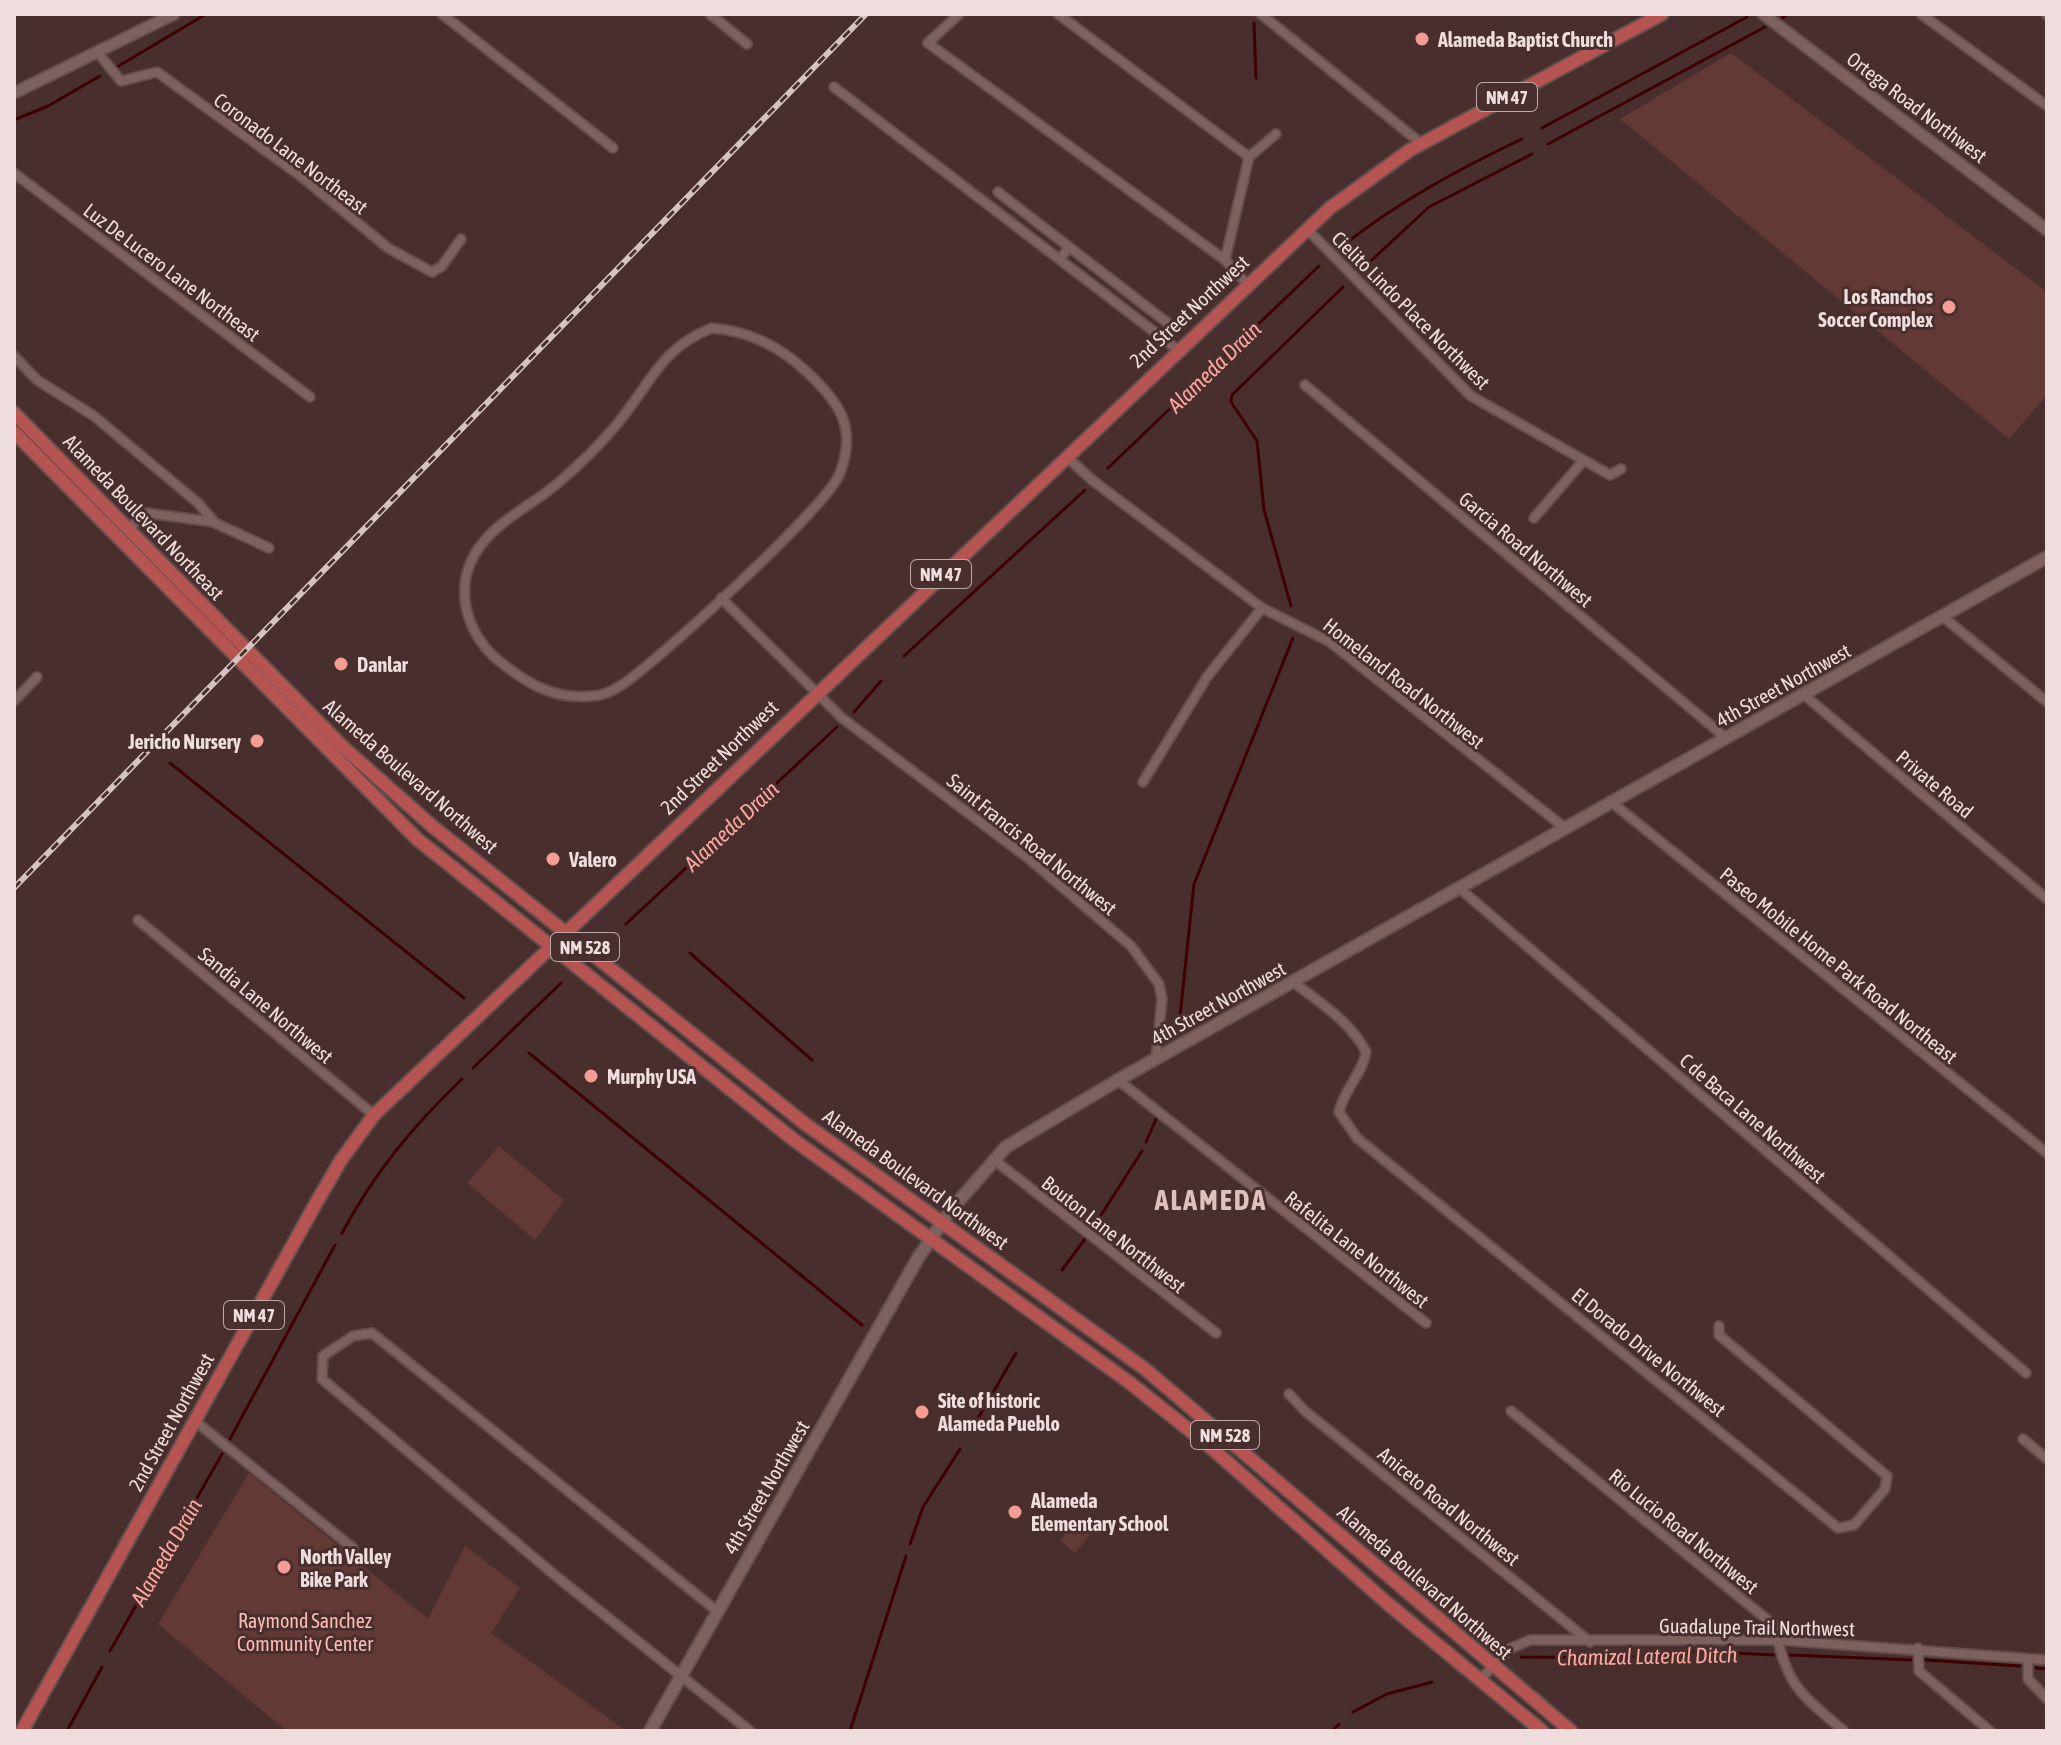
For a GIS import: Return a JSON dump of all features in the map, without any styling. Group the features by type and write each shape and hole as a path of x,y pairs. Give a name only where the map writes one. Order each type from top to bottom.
{"main road":[{"name":"2nd Street Northwest","path":"22,1731 335,1171 374,1115 1307,229 1422,144 1662,14"},
{"name":"Alameda Boulevard Northeast","path":"14,413 130,530 242,654"},
{"name":"Alameda Boulevard Northeast","path":"14,432 242,654"},
{"name":"4th Street Northwest","path":"650,1731 931,1240 993,1159 1020,1137 1156,1058 2047,557"},
{"name":"Alameda Boulevard Northwest","path":"242,654 432,826 804,1123 941,1224 1071,1314 1173,1392 1492,1667 1571,1731"},
{"name":"Alameda Boulevard Northwest","path":"242,654 417,839 794,1140 1058,1328 1198,1438 1542,1731"}],"street":[{"path":"14,93 174,14"},
{"path":"442,14 613,148"},
{"path":"711,14 747,44"},
{"path":"959,14 928,43 1225,260 1248,285"},
{"path":"1058,14 1249,157"},
{"path":"1261,14 1422,144"},
{"name":"Ortega Road Northwest","path":"1763,14 2047,230"},
{"path":"1921,14 2047,106"},
{"name":"Coronado Lane Northeast","path":"98,53 121,81 157,72 302,177 388,248 432,272 442,266 461,239"},
{"path":"834,87 1178,350"},
{"path":"1225,260 1249,157 1276,134"},
{"name":"Luz De Lucero Lane Northeast","path":"14,173 310,397"},
{"path":"998,192 1169,324"},
{"name":"Cielito Lindo Place Northwest","path":"1307,229 1471,396 1610,475 1621,469"},
{"path":"1061,258 1069,247"},
{"path":"712,328 736,330 760,339 797,362 833,397 845,418 847,445 840,474 828,496 721,598 620,686 597,696 573,698 548,693 523,680 489,653 470,620 463,588 475,553 492,530 583,460 616,426 657,366 676,346 712,328"},
{"path":"14,356 37,380 94,416 198,503 215,523"},
{"name":"Garcia Road Northwest","path":"1305,385 1726,738"},
{"name":"Homeland Road Northwest","path":"1066,456 1092,480 1262,608 1330,642 1565,828"},
{"path":"1534,518 1583,461"},
{"path":"130,530 140,514 147,513 215,523 269,548"},
{"name":"Saint Francis Road Northwest","path":"721,598 842,718 1028,858 1131,946 1148,964 1160,992 1156,1058"},
{"path":"1143,782 1207,677 1262,608"},
{"path":"1942,616 2047,702"},
{"path":"14,701 37,677"},
{"name":"Private Road","path":"1803,694 2047,899"},
{"name":"Paseo Mobile Home Park Road Northeast","path":"1610,801 2047,1153"},
{"name":"C de Baca Lane Northwest","path":"1459,888 2026,1373"},
{"name":"Sandia Lane Northwest","path":"138,920 374,1115"},
{"name":"El Dorado Drive Northwest","path":"1293,982 1338,1017 1360,1040 1366,1052 1360,1073 1343,1096 1339,1112 1357,1138 1838,1528 1854,1525 1885,1489 1887,1476 1719,1335 1719,1326"},
{"name":"Rafelita Lane Northwest","path":"1118,1080 1426,1323"},
{"name":"Bouton Lane Nortthwest","path":"993,1159 1216,1333"},
{"path":"717,1611 372,1333 353,1336 323,1356 322,1379 557,1577 682,1673 693,1687 750,1731"},
{"name":"Aniceto Road Northwest","path":"1289,1394 1305,1411 1590,1642"},
{"name":"Rio Lucio Road Northwest","path":"1511,1411 1775,1626 1789,1679 1805,1698 1844,1731"},
{"path":"195,1421 353,1548"},
{"path":"2023,1439 2047,1459"},
{"name":"Guadalupe Trail Northwest","path":"1480,1680 1509,1649 1530,1640 1778,1640 1918,1648 2047,1660"},
{"path":"1918,1648 1919,1671 1990,1731"},
{"path":"2028,1659 2028,1679 2047,1699"}],"green space":[{"path":"1731,53 2047,292 2047,395 2009,439 1620,119"},
{"path":"499,1146 564,1200 535,1240 467,1183"},
{"name":"Raymond Sanchez Community Center","path":"249,1473 428,1619 465,1546 520,1588 491,1633 626,1731 287,1731 158,1624"},
{"path":"1078,1519 1092,1532 1075,1553 1060,1540"}],"waterway":[{"path":"117,67 206,14"},
{"path":"1782,18 1788,14"},
{"name":"Alameda Drain","path":"1542,128 1747,17"},
{"path":"1254,23 1256,78"},
{"path":"1548,144 1765,27"},
{"path":"14,120 48,106 100,76"},
{"name":"Alameda Drain","path":"1341,247 1428,188 1522,139"},
{"path":"1360,271 1429,207 1532,154"},
{"name":"Alameda Drain","path":"1108,468 1319,266"},
{"path":"1291,606 1264,510 1257,441 1231,402 1232,395 1343,287"},
{"name":"Alameda Drain","path":"904,656 1085,490"},
{"path":"1179,1026 1194,884 1293,638"},
{"path":"854,712 881,681"},
{"name":"Alameda Drain","path":"626,924 837,727"},
{"path":"170,763 464,998"},
{"path":"690,953 812,1060"},
{"name":"Alameda Drain","path":"473,1068 561,983"},
{"path":"529,1053 862,1325"},
{"name":"Alameda Drain","path":"342,1233 396,1151 462,1079"},
{"path":"1146,1142 1157,1117"},
{"path":"1091,1231 1142,1151"},
{"path":"1062,1270 1085,1239"},
{"name":"Alameda Drain","path":"230,1439 335,1245"},
{"path":"973,1427 1016,1353"},
{"path":"910,1544 923,1507 960,1449"},
{"name":"Alameda Drain","path":"110,1651 222,1454"},
{"path":"850,1731 906,1556"},
{"name":"Chamizal Lateral Ditch","path":"1521,1657 1617,1658 1697,1651 1773,1655"},
{"name":"Chamizal Lateral Ditch","path":"1790,1655 1913,1660"},
{"name":"Chamizal Lateral Ditch","path":"1925,1660 2020,1666"},
{"name":"Alameda Drain","path":"67,1731 102,1667"},
{"name":"Chamizal Lateral Ditch","path":"2036,1668 2047,1669"},
{"name":"Chamizal Lateral Ditch","path":"1353,1712 1387,1694 1432,1682"},
{"name":"Chamizal Lateral Ditch","path":"1332,1731 1339,1724"}],"railway":[{"path":"14,888 866,14"}],"place":[{"name":"Alameda Baptist Church","path":"1422,39"},
{"name":"Los Ranchos Soccer Complex","path":"1949,307"},
{"name":"Danlar","path":"341,664"},
{"name":"Jericho Nursery","path":"257,741"},
{"name":"Valero","path":"553,859"},
{"name":"Murphy USA","path":"591,1076"},
{"name":"Site of historic Alameda Pueblo","path":"922,1412"},
{"name":"Alameda Elementary School","path":"1015,1512"},
{"name":"North Valley Bike Park","path":"284,1567"}],"district":[{"name":"ALAMEDA","path":"1211,1200"}]}
